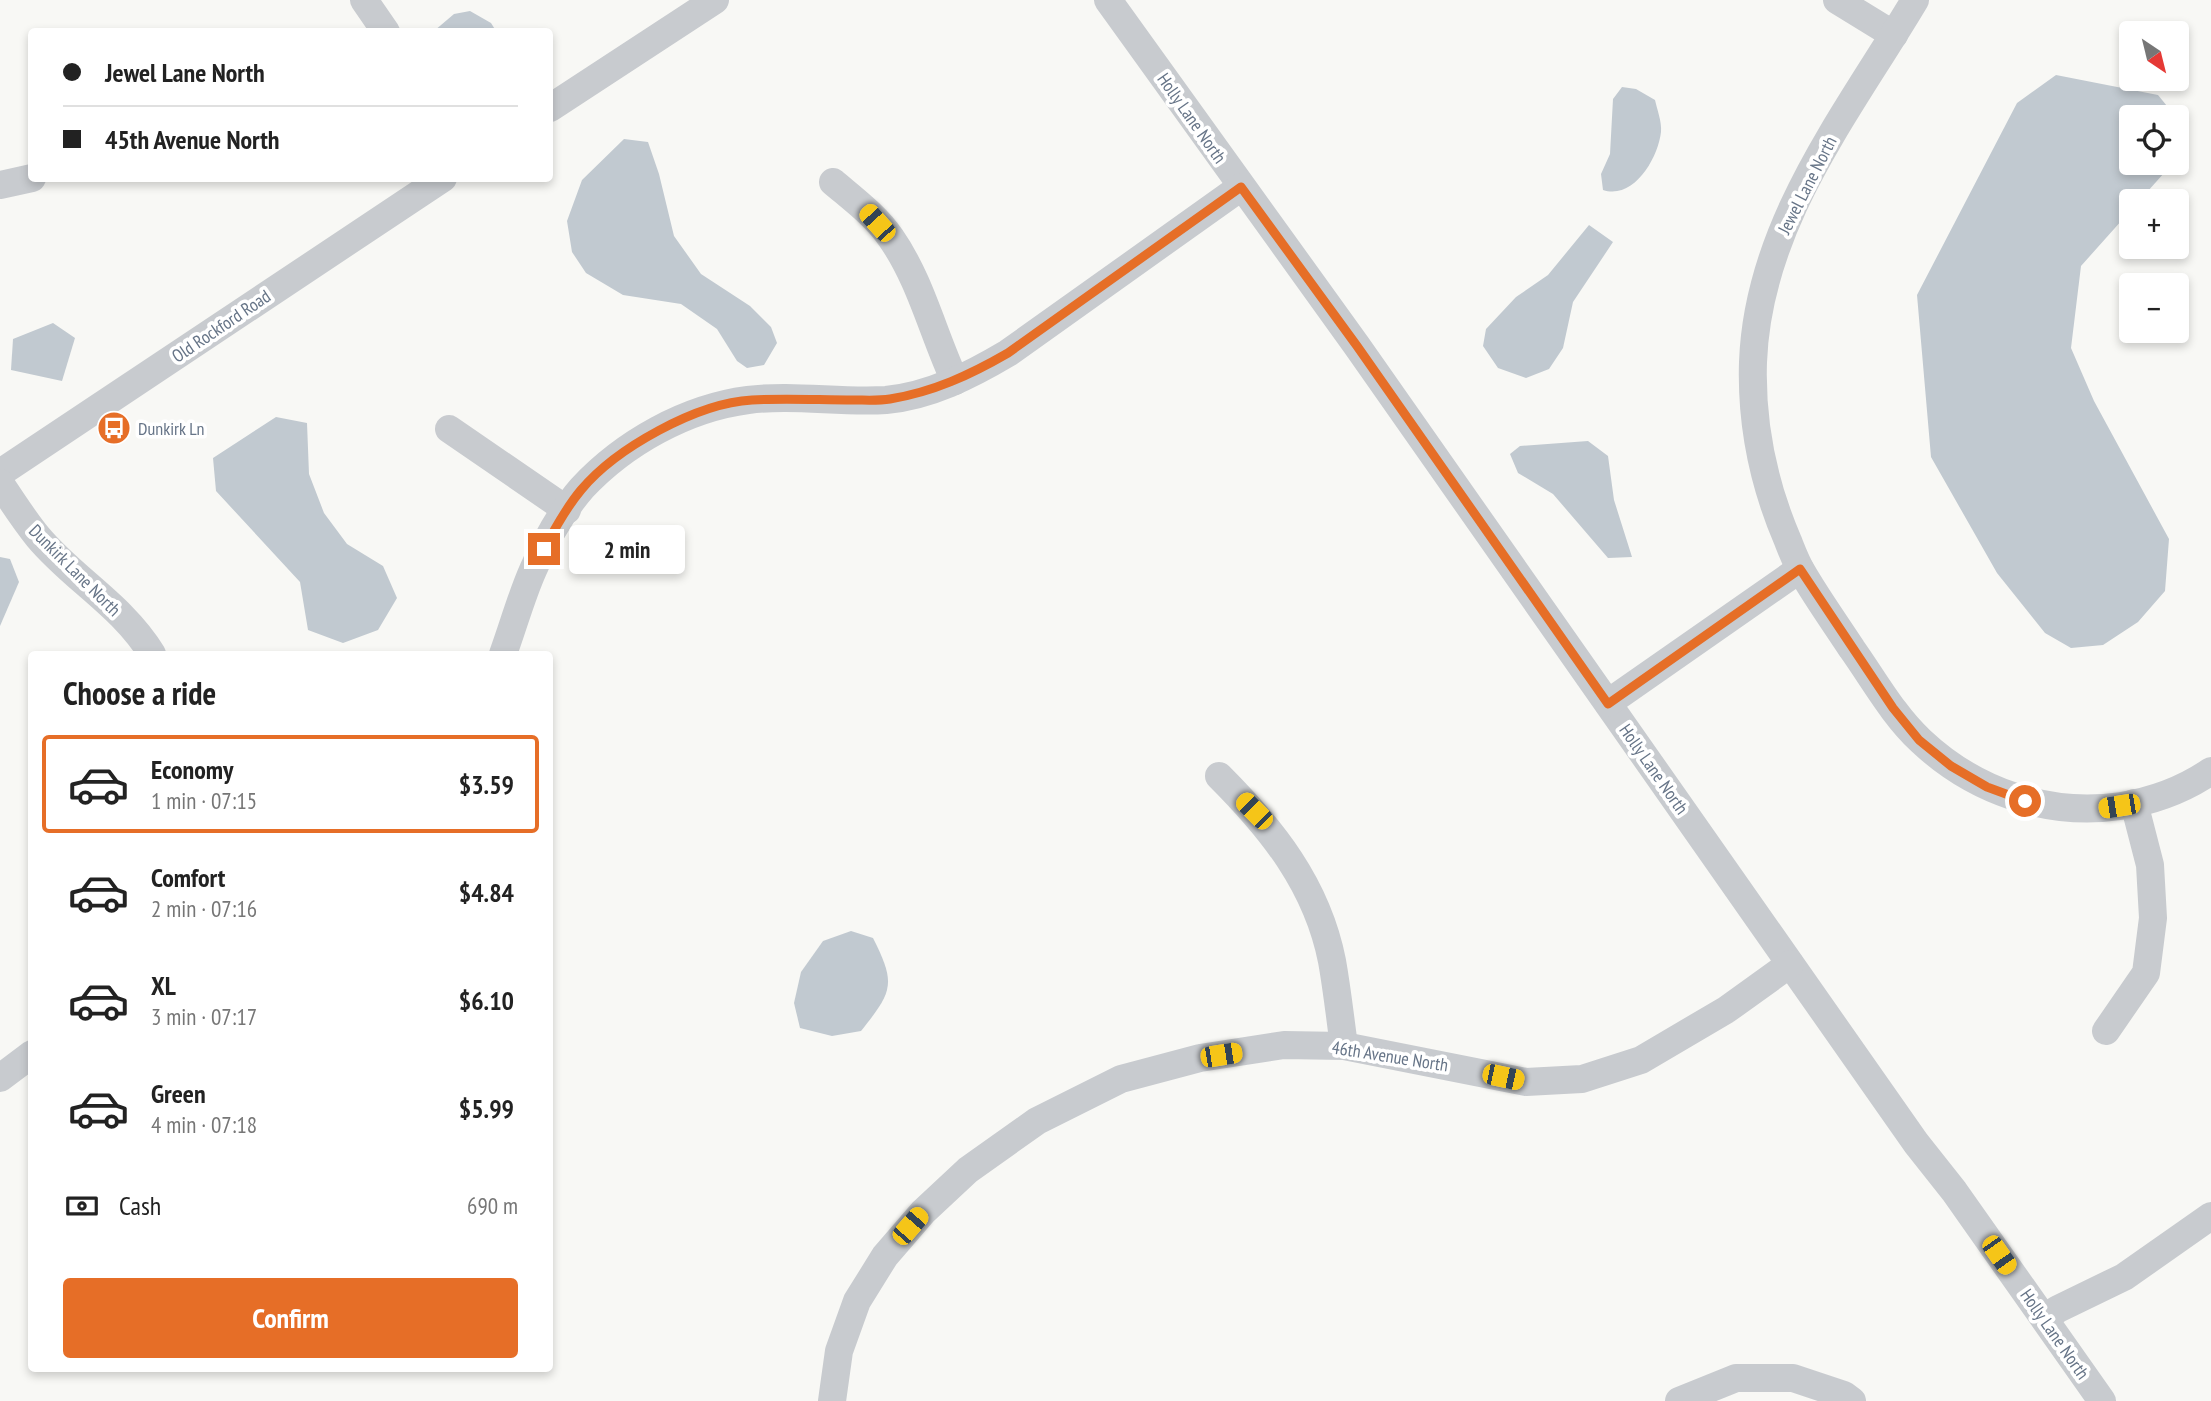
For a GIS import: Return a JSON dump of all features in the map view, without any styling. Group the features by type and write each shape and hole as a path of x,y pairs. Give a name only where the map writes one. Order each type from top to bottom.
{"street":[{"path":"364,0 383,28"},
{"path":"553,106 715,0"},
{"name":"Holly Lane North","path":"1108,0 1357,346 1916,1143 1954,1191 2102,1401"},
{"path":"1837,0 1894,35"},
{"name":"Jewel Lane North","path":"1915,0 1811,169 1789,212 1772,258 1758,310 1753,361 1753,413 1762,465 1776,514 1800,569 1893,708 1919,740 1951,766 1987,787 2025,801 2066,808 2103,808 2134,803"},
{"path":"0,185 28,179"},
{"name":"Old Rockford Road","path":"0,472 437,182"},
{"path":"833,182 864,208 891,237 911,273 955,381"},
{"path":"504,651 533,570 567,510 582,489 617,456 657,430 702,411 748,400 888,400 931,390 955,381 1008,353 1241,187"},
{"path":"449,429 567,510"},
{"name":"Dunkirk Lane North","path":"0,483 38,537 66,566 110,602 150,651"},
{"path":"1608,704 1800,569"},
{"path":"2106,1031 2146,973 2153,918 2150,865 2134,803 2173,791 2211,771"},
{"path":"1219,776 1254,811 1286,852 1316,906 1331,959 1344,1046"},
{"name":"46th Avenue North","path":"832,1401 839,1351 857,1301 885,1256 923,1212 968,1170 1037,1121 1121,1079 1200,1058 1284,1045 1344,1046 1526,1082 1582,1079 1641,1060 1726,1010 1790,964"},
{"path":"0,1078 28,1057"},
{"path":"2044,1318 2124,1277 2211,1216"},
{"path":"1679,1401 1736,1378 1793,1378 1844,1395 1852,1401"}],"shaded area":[{"path":"470,11 491,23 494,28 438,28 454,14"},
{"path":"2056,75 2119,87 2119,91 2158,95 2166,105 2119,105 2119,175 2162,175 2150,189 2119,189 2119,223 2081,266 2071,348 2094,401 2169,539 2165,591 2138,622 2103,645 2071,648 2045,633 1997,573 1931,457 1917,295 2017,103"},
{"path":"1622,87 1636,89 1655,100 1661,132 1650,164 1634,183 1625,189 1603,190 1601,174 1610,154 1613,99"},
{"path":"624,139 648,142 674,236 701,274 750,306 771,327 777,343 764,365 747,368 737,361 717,329 681,304 623,295 586,273 572,252 567,221 582,180"},
{"path":"1589,225 1613,242 1573,302 1563,348 1549,369 1526,378 1498,368 1483,346 1486,329 1516,297 1548,275"},
{"path":"53,323 75,338 62,381 11,370 13,339"},
{"path":"276,417 307,423 309,474 324,513 347,544 383,566 397,598 378,630 343,643 308,630 300,582 216,491 213,458"},
{"path":"1588,441 1608,456 1614,500 1632,557 1608,558 1553,494 1518,473 1510,454 1520,446"},
{"path":"0,557 10,559 19,582 0,626"},
{"path":"851,931 873,938 885,966 888,987 880,1006 861,1031 832,1036 800,1028 794,1003 801,972 823,941"}],"place":[{"name":"Dunkirk Ln","path":"114,428"}],"route":[{"path":"544,549 582,489 617,456 657,430 702,411 748,400 888,400 931,390 971,374 1008,353 1241,187 1357,346 1608,704 1800,569 1893,708 1919,740 1951,766 1987,787 2025,801"}]}
